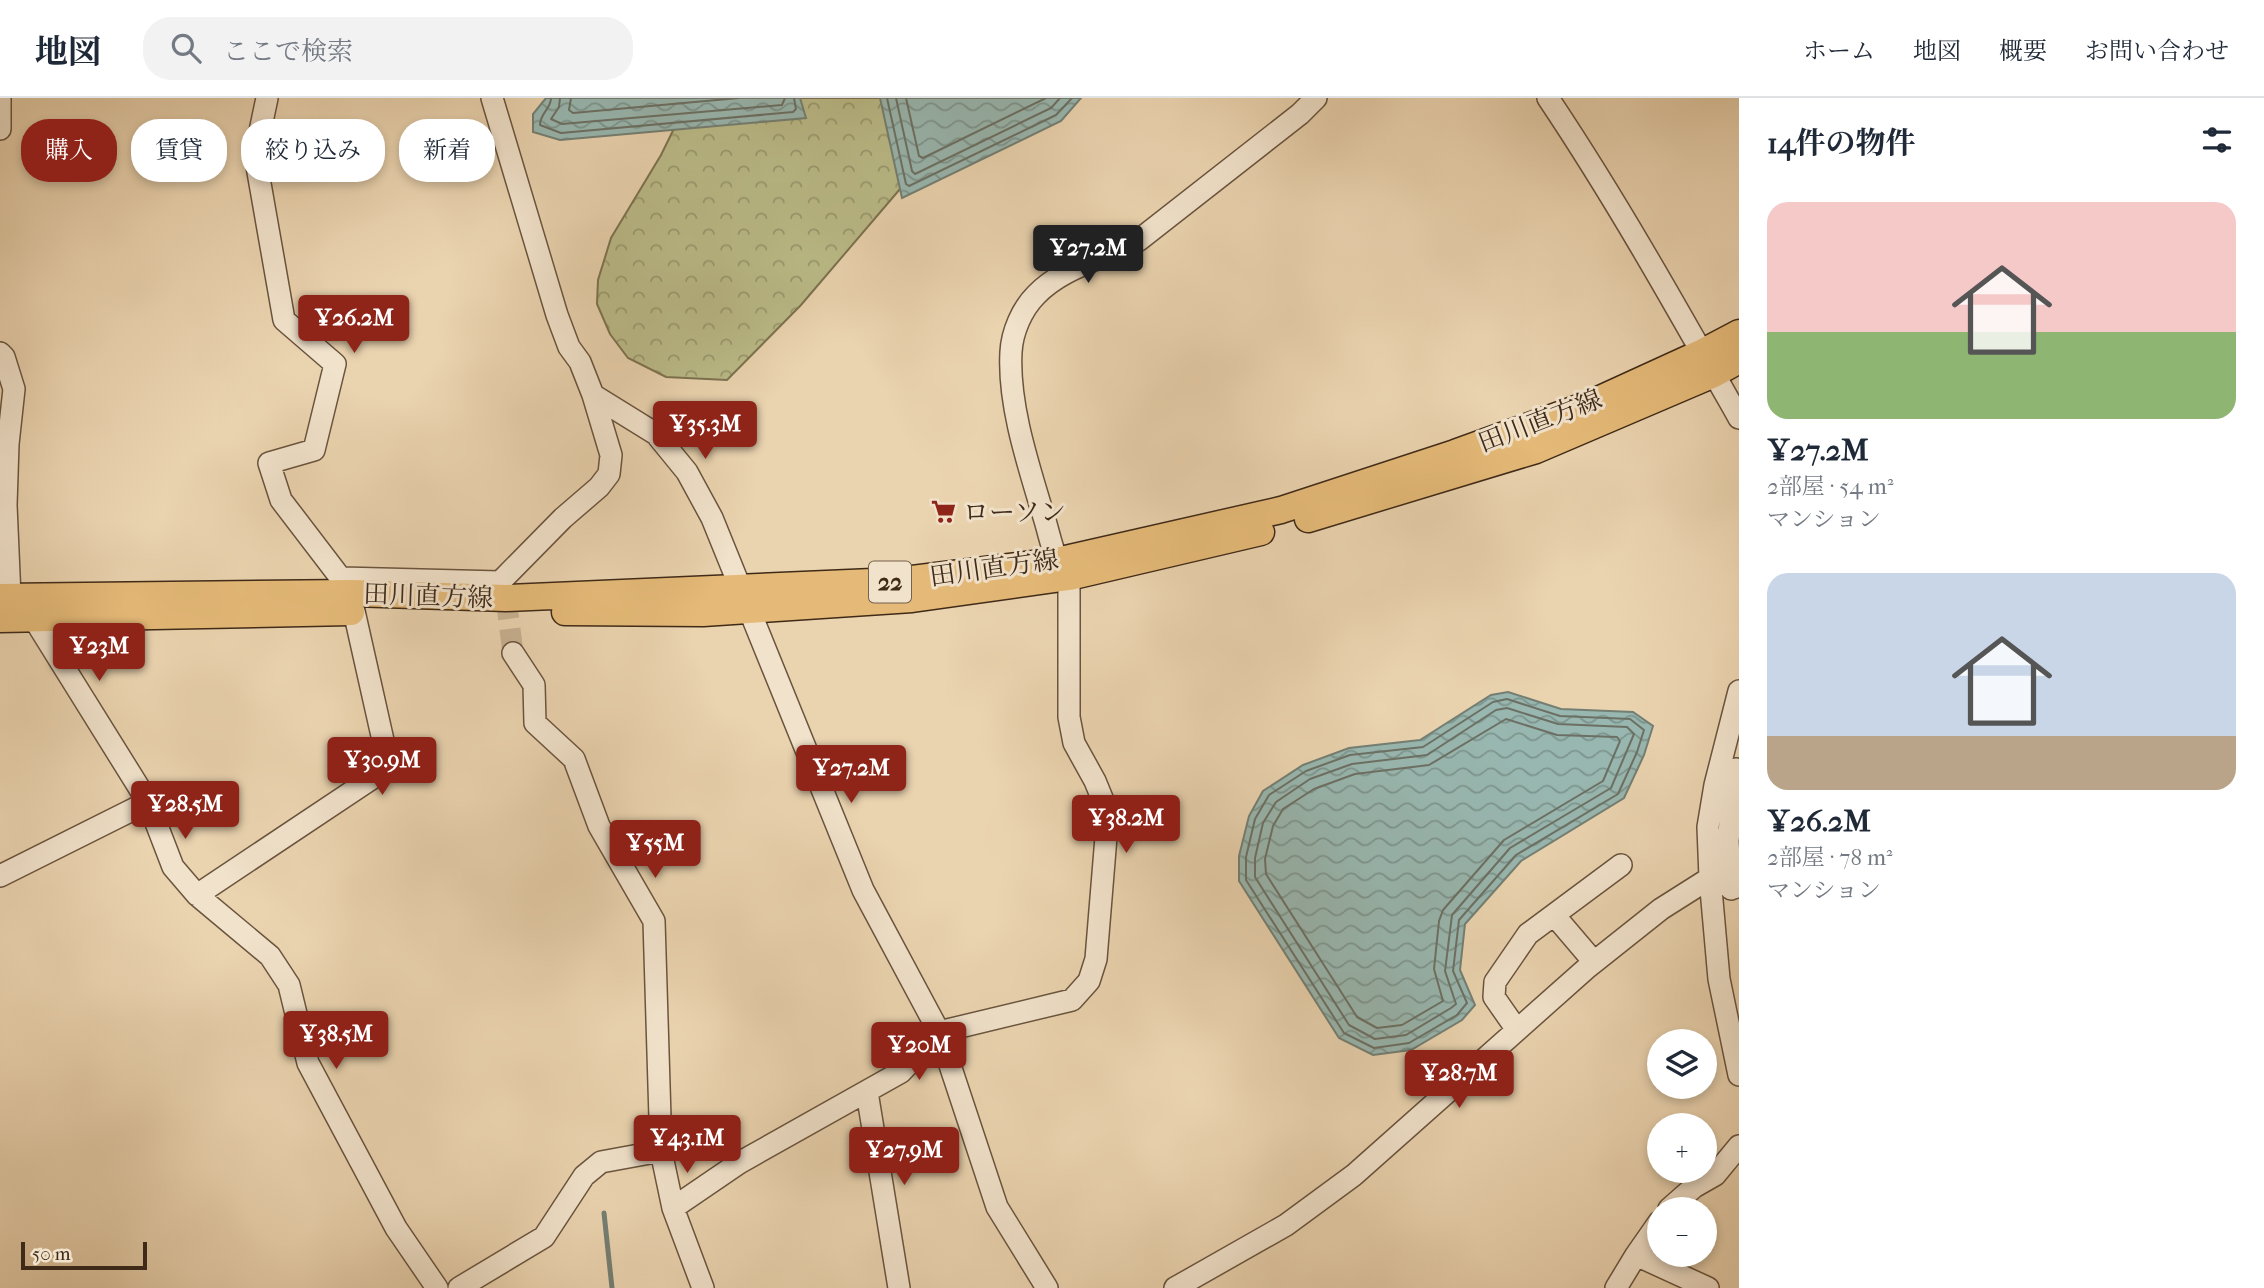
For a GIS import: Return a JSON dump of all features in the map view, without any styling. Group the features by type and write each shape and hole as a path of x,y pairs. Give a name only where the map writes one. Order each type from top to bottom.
{"main road":[{"name":"田川直方線","path":"1709,363 1739,333"},
{"name":"田川直方線","path":"4,592 349,594 503,590 747,600 896,581 1063,569 1281,510 1455,453 1709,363 1739,360"},
{"name":"田川直方線","path":"4,592 34,619 349,594 703,614 747,600"}],"street":[{"path":"0,98 0,129"},
{"path":"197,895 389,767 349,594 281,500 269,463 314,450 335,364 284,320 255,155 267,98"},
{"path":"492,98 558,315 569,347 580,362 593,395 611,455 609,474 599,487 563,518 503,590"},
{"path":"673,1208 739,1163 901,1072 939,1032 1072,1000 1089,981 1096,959 1107,837 1104,803 1095,780 1074,743 1069,717 1063,569 1030,472 1012,384 1011,350 1018,320 1034,296 1051,281 1084,263 1118,252 1139,240 1300,114 1316,98"},
{"path":"1548,98 1581,147 1739,418"},
{"path":"0,353 14,389 8,444 4,592"},
{"path":"593,395 656,434 687,472 712,518 863,890 939,1032 997,1207 1047,1288"},
{"path":"34,619 148,802 173,867 197,895 270,956 289,985 308,1063 396,1228 437,1288"},
{"path":"513,653 534,685 535,723 574,759 599,826 654,921 661,1151 673,1208 703,1288"},
{"path":"1739,691 1728,841 1731,889 1739,886"},
{"path":"1732,768 1708,827 1718,979 1732,1009 1739,1075"},
{"path":"0,876 148,802"},
{"path":"1517,1030 1494,997 1495,982 1528,934 1620,865"},
{"path":"1175,1288 1286,1225 1354,1175 1594,962 1661,909 1710,878"},
{"path":"1554,915 1594,962"},
{"path":"867,1093 899,1288"},
{"path":"1683,1197 1716,1175 1739,1146"},
{"path":"459,1288 544,1237 584,1176 601,1162 661,1151"},
{"path":"1616,1288 1647,1239"},
{"path":"1636,1255 1708,1288"}],"green space":[{"path":"689,98 1002,98 900,189 801,305 727,380 666,377 628,358 610,334 597,304 598,280 611,238 661,155"}],"water":[{"path":"546,98 800,98 806,118 560,140 533,132 533,114"},
{"path":"880,98 1081,98 1061,121 902,198"},
{"path":"1508,692 1561,709 1633,712 1653,726 1644,755 1624,798 1521,861 1465,924 1460,970 1475,1005 1462,1020 1411,1050 1373,1055 1339,1038 1239,881 1239,856 1249,816 1263,791 1303,765 1349,748 1420,740 1491,695"}],"waterway":[{"path":"604,1213 612,1288"}],"tunnel":[{"path":"506,598 513,653"}],"place":[{"name":"ローソン","path":"943,512"}]}
